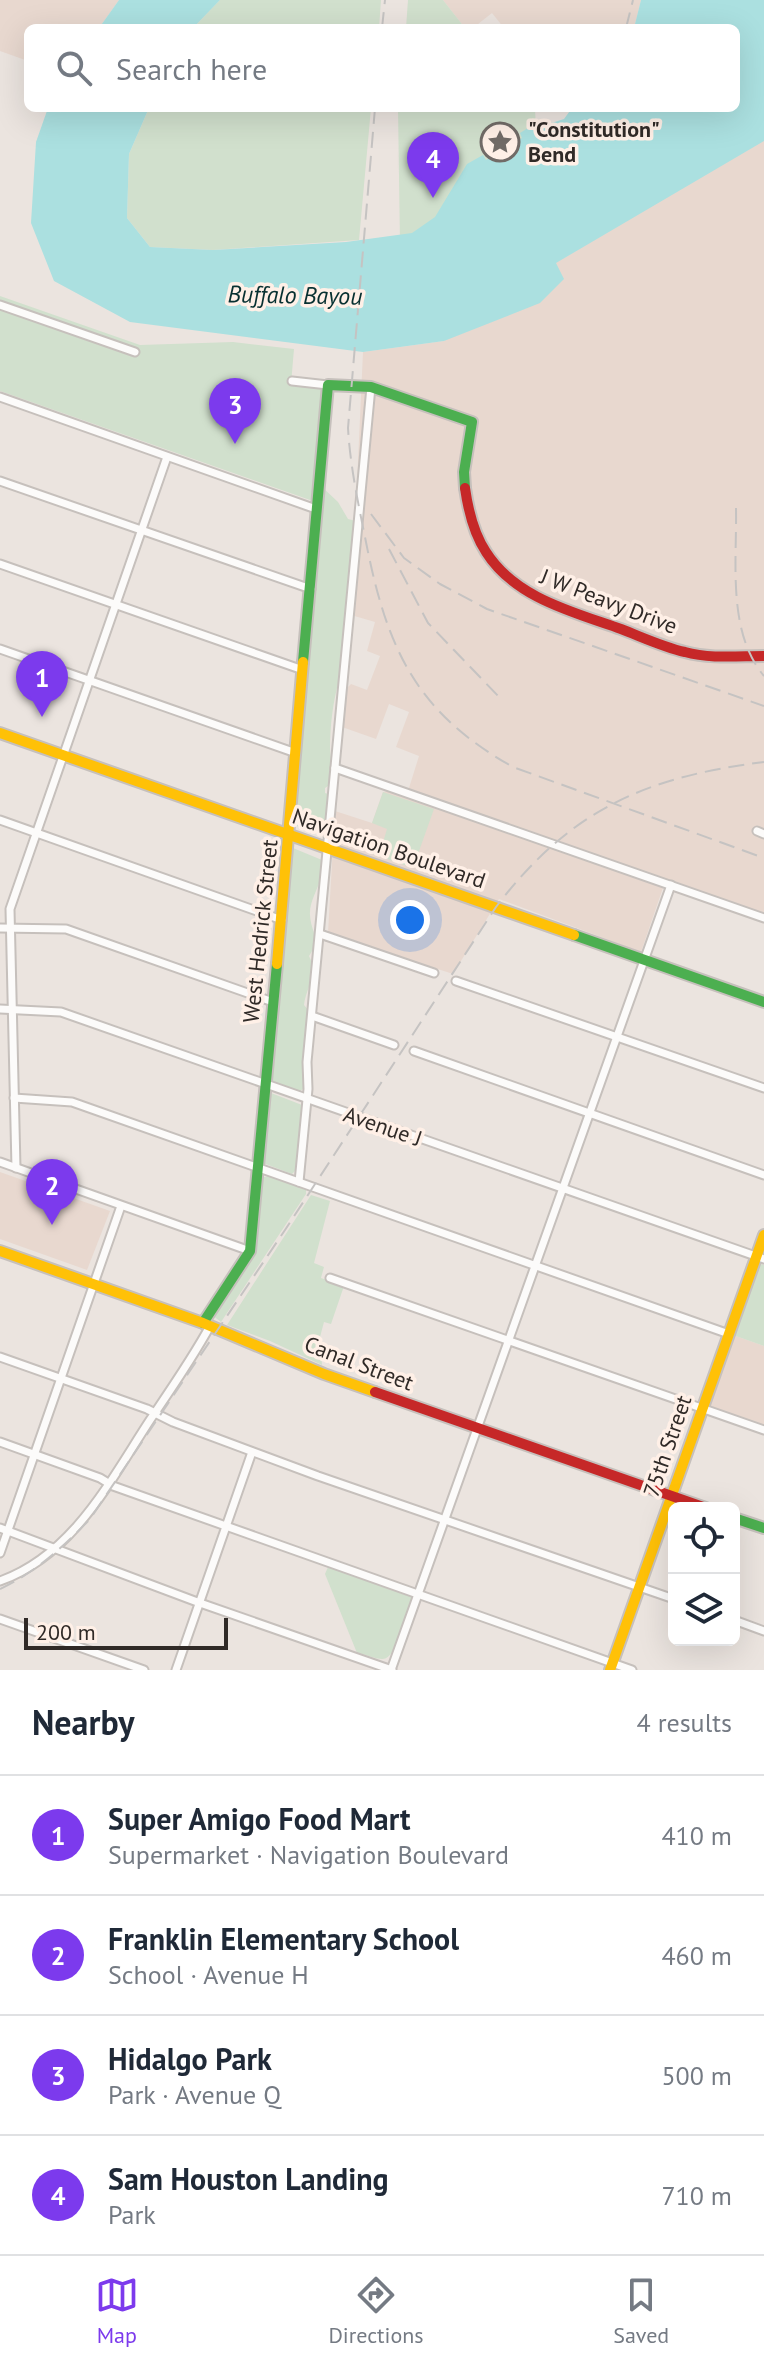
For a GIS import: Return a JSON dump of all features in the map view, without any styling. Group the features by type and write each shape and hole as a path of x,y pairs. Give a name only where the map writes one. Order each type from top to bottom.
{"street":[{"path":"0,305 135,352"},
{"name":"J W Peavy Drive","path":"292,381 371,387 472,422 464,472 471,520 485,551 495,564 528,593 686,653 764,656"},
{"name":"West Hedrick Street","path":"0,1581 53,1549 91,1510 155,1413 250,1251 290,835 328,385"},
{"path":"299,1182 371,387"},
{"path":"0,397 316,509"},
{"path":"16,1168 10,909 167,457"},
{"path":"0,481 312,590"},
{"path":"0,564 303,670"},
{"path":"0,649 296,753"},
{"name":"Navigation Boulevard","path":"0,733 764,1002"},
{"path":"335,768 764,918"},
{"path":"0,820 282,920"},
{"path":"4,1529 200,1603 391,1670 671,885"},
{"path":"0,928 66,929 273,1002"},
{"path":"320,934 434,973"},
{"path":"456,981 764,1088"},
{"name":"Avenue J","path":"0,1009 61,1012 760,1258"},
{"path":"312,1016 394,1045"},
{"path":"414,1051 764,1175"},
{"path":"14,1098 72,1102 729,1334"},
{"path":"0,1162 250,1251"},
{"path":"0,1553 4,1529 62,1379 121,1206"},
{"name":"75th Street","path":"611,1666 701,1408 760,1258 764,1235"},
{"name":"Canal Street","path":"0,1251 206,1325 324,1374 688,1502"},
{"path":"330,1278 764,1430"},
{"path":"0,1357 252,1452 668,1597"},
{"path":"0,1442 227,1528 611,1666 632,1670"},
{"path":"176,1670 252,1452"},
{"path":"740,1520 764,1528"},
{"path":"0,1619 144,1670"},
{"path":"740,1622 764,1631"}],"shaded area":[{"path":"0,0 119,0 102,24 24,24 24,60 0,51"},
{"path":"443,0 641,0 635,24 501,24 492,13 478,24 462,24"},
{"path":"762,140 764,913 666,879 641,952 499,899 453,974 328,933 335,811 372,823 383,792 409,788 419,756 396,747 409,712 389,704 376,739 342,727 345,690 351,684 367,690 380,656 367,651 375,622 351,615 363,352 444,341 555,263"},
{"path":"0,1172 110,1211 87,1270 0,1239"},
{"path":"733,1335 764,1346 764,1427 707,1407"}],"green space":[{"path":"220,0 381,0 379,24 197,24"},
{"path":"408,0 443,0 462,24 406,24"},
{"path":"147,112 371,112 359,240 213,250 150,247 127,218 129,154"},
{"path":"398,112 535,112 537,152 400,244"},
{"path":"0,296 140,345 233,342 294,349 291,384 324,388 315,497 310,500 0,391"},
{"path":"322,487 338,502 348,519 356,521 339,680 331,722 331,772 325,788 328,816 323,836 294,825 293,817"},
{"path":"383,792 434,809 413,868 373,854 375,847 381,849 387,829 372,823"},
{"path":"293,848 322,860 321,877 310,910 315,944 309,956 313,969 304,1005 309,1011 304,1088 299,1092 276,1084 269,1078 290,851"},
{"path":"271,1093 302,1105 295,1171 292,1174 263,1163 267,1097"},
{"path":"268,1176 306,1190 306,1194 221,1322 212,1315 247,1260 261,1178"},
{"path":"311,1195 330,1201 314,1263 324,1267 321,1278 344,1286 331,1324 324,1322 320,1337 322,1365 227,1325"},
{"path":"758,1263 764,1265 764,1346 733,1335"},
{"path":"328,1567 414,1598 397,1644 387,1657 379,1659 357,1653 325,1574"}],"water":[{"path":"119,0 220,0 197,24 102,24"},
{"name":"Buffalo Bayou","path":"641,0 764,0 764,141 556,263 564,279 540,303 444,341 363,352 130,322 54,281 31,223 36,142 47,112 147,112 129,154 127,218 150,247 213,250 346,242 412,233 435,217 467,164 483,155 486,160 522,138 520,133 536,123 542,126 564,119 569,112 740,112 740,24 635,24"}],"railway":[{"path":"382,24 385,0"},
{"path":"627,24 633,0"},
{"path":"375,112 348,428 354,480 372,571 393,640 408,669 427,697 450,722 478,745 513,767 764,858"},
{"path":"736,508 739,618 752,658 764,676"},
{"path":"371,514 404,558 440,584 487,609 764,706"},
{"path":"389,549 428,623 502,700"},
{"path":"0,1589 48,1558 90,1519 285,1230 496,907 524,874 582,822 613,804 682,777 764,762"}],"traffic: fast":[{"path":"303,662 328,385 371,387 472,422 464,472 465,488"},
{"path":"574,935 764,1002"},
{"path":"203,1323 250,1251 277,964"},
{"path":"740,1520 764,1528"}],"traffic: slow":[{"path":"277,964 303,662"},
{"path":"0,733 574,935"},
{"path":"610,1670 764,1235"},
{"path":"0,1251 203,1323 375,1392"}],"traffic: jam":[{"path":"465,488 472,521 486,552 498,568 529,592 565,609 677,650 714,656 764,656"},
{"path":"375,1392 689,1502"}],"place":[{"name":"\"Constitution\" Bend","path":"500,142"},
{"name":"Sam Houston Landing","path":"433,198"},
{"name":"Hidalgo Park","path":"235,444"},
{"name":"Super Amigo Food Mart","path":"42,717"},
{"name":"Franklin Elementary School","path":"52,1225"}]}
